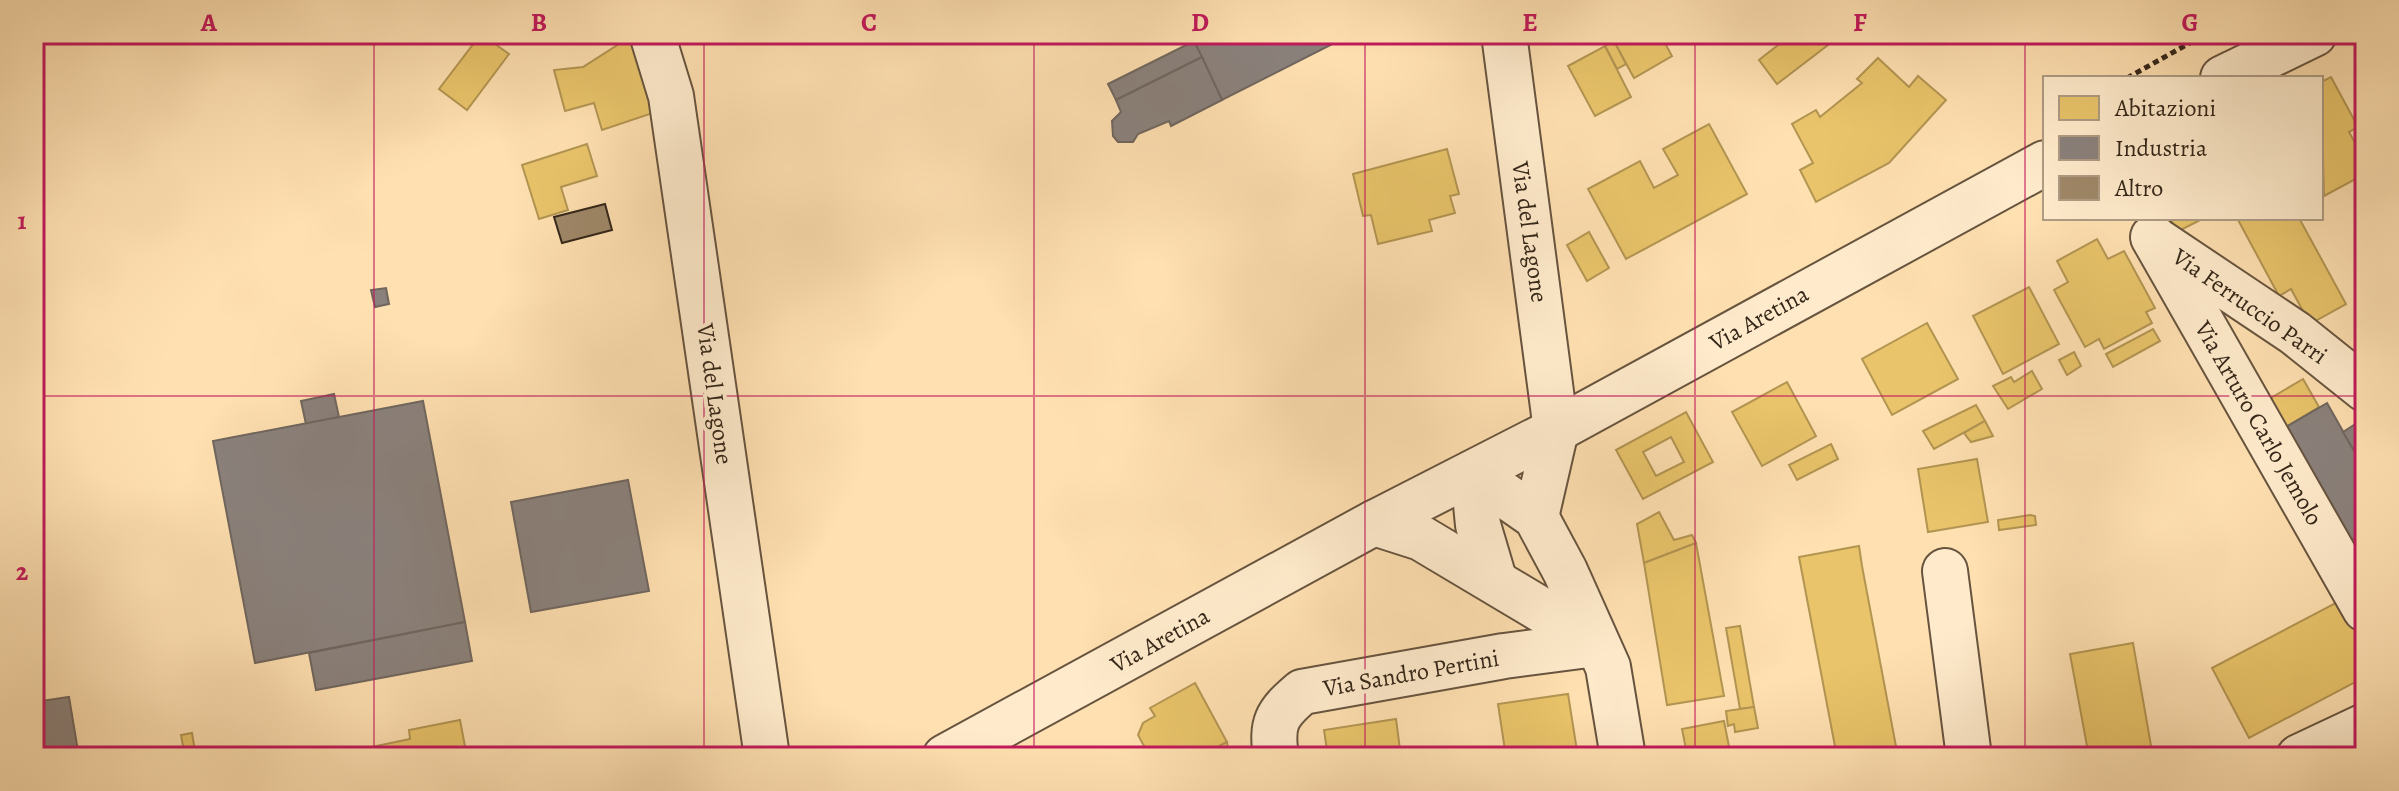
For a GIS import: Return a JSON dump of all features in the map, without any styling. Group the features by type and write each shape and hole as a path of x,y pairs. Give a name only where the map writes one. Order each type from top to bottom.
{"street":[{"name":"Via del Lagone","path":"652,34 671,96 767,757"},
{"name":"Via del Lagone","path":"1504,34 1556,430"},
{"path":"2227,76 2314,34"},
{"name":"Via Aretina","path":"945,757 1374,523 1556,430 2043,164"},
{"name":"Via Ferruccio Parri","path":"2147,228 2295,333 2365,389"},
{"name":"Via Arturo Carlo Jemolo","path":"2147,228 2365,609"},
{"path":"1536,517 1556,430"},
{"path":"1473,473 1536,517 1565,571 1608,667 1623,757"},
{"path":"1473,473 1478,525 1494,579"},
{"path":"1374,523 1421,538 1550,615 1592,636"},
{"path":"1945,571 1969,757"},
{"name":"Via Sandro Pertini","path":"1276,757 1273,737 1278,711 1302,692 1504,656 1592,636"},
{"path":"2299,757 2365,726"}],"path":[{"path":"2131,76 2206,34"}],"building: Abitazioni":[{"path":"481,34 509,54 467,110 439,89"},
{"path":"1610,34 1660,34 1672,56 1634,78"},
{"path":"1792,34 1819,34 1828,45 1777,84 1759,60"},
{"path":"633,35 662,110 602,130 594,103 565,111 554,70 583,67"},
{"path":"1614,41 1626,64 1617,69 1605,46"},
{"path":"1605,46 1631,97 1595,116 1568,66"},
{"path":"1878,58 1909,87 1918,76 1946,100 1889,163 1816,202 1800,170 1813,163 1792,124 1816,110 1820,117 1862,83 1857,79"},
{"path":"2331,77 2358,127 2349,132 2365,161 2365,174 2324,196 2323,158 2323,81"},
{"path":"1709,124 1747,194 1626,259 1588,189 1640,161 1654,188 1678,175 1663,149"},
{"path":"587,144 597,176 561,187 568,210 539,219 522,165"},
{"path":"1447,149 1459,194 1450,196 1455,213 1429,220 1432,231 1378,244 1371,215 1363,216 1353,174"},
{"path":"2171,220 2200,220 2177,232"},
{"path":"2238,220 2300,220 2346,304 2310,324 2291,289 2279,296"},
{"path":"1589,232 1609,268 1587,281 1567,245"},
{"path":"2097,239 2108,259 2124,251 2155,308 2146,312 2152,323 2104,349 2099,339 2085,347 2054,290 2068,282 2057,261"},
{"path":"2029,287 2059,344 2003,374 1973,316"},
{"path":"1927,323 1958,379 1892,415 1862,359"},
{"path":"2153,329 2160,341 2113,367 2106,354"},
{"path":"2074,352 2081,366 2067,375 2059,360"},
{"path":"2032,371 2042,389 2008,409 1993,386 2011,377 2014,382"},
{"path":"2303,379 2319,407 2274,434 2257,406"},
{"path":"1787,382 1816,436 1762,466 1732,412"},
{"path":"1976,405 1985,421 1934,449 1923,431"},
{"path":"1686,412 1713,462 1643,499 1616,450","holes":["1671,437 1684,462 1656,476 1643,452"]},
{"path":"1985,421 1993,436 1971,442 1964,433"},
{"path":"1831,444 1838,459 1797,480 1789,465"},
{"path":"1977,459 1988,522 1928,532 1918,469"},
{"path":"1659,512 1674,540 1692,535 1696,543 1644,563 1637,524"},
{"path":"2035,516 2036,525 1999,530 1998,520"},
{"path":"2365,532 2365,559 2354,539"},
{"path":"1696,543 1724,696 1667,705 1644,563"},
{"path":"1859,546 1898,757 1837,757 1799,557"},
{"path":"2347,597 2365,631 2365,677 2249,738 2212,668"},
{"path":"1740,626 1754,707 1740,709 1726,628"},
{"path":"2133,643 2153,757 2089,757 2070,654"},
{"path":"1195,683 1227,742 1199,757 1150,757 1138,735 1143,723 1155,716 1150,708"},
{"path":"1568,694 1578,757 1506,757 1498,704"},
{"path":"1754,707 1758,728 1735,732 1734,724 1728,726 1726,711"},
{"path":"1396,719 1401,757 1328,757 1324,730"},
{"path":"460,720 467,757 364,757 362,749 410,739 409,730"},
{"path":"1724,721 1731,757 1677,757 1676,751 1686,749 1682,729"},
{"path":"192,733 196,757 185,757 181,735"},
{"path":"1227,742 1229,757 1199,757"}],"building: Industria":[{"path":"1209,34 1352,34 1222,100 1194,41"},
{"path":"1194,41 1202,57 1116,100 1108,84"},
{"path":"1202,57 1222,100 1171,126 1169,121 1138,134 1133,142 1118,142 1113,136 1112,121 1121,112 1116,100"},
{"path":"386,288 389,304 375,307 371,290"},
{"path":"334,394 339,417 306,424 301,401"},
{"path":"423,401 465,622 255,663 213,441"},
{"path":"2327,403 2365,470 2365,532 2339,548 2274,434"},
{"path":"2357,423 2365,443 2353,449 2343,432"},
{"path":"628,480 649,591 531,612 511,502"},
{"path":"465,622 472,661 316,690 309,653"},
{"path":"69,697 79,757 34,757 34,702"}],"building: Altro":[{"path":"605,204 612,230 562,243 554,217"}]}
